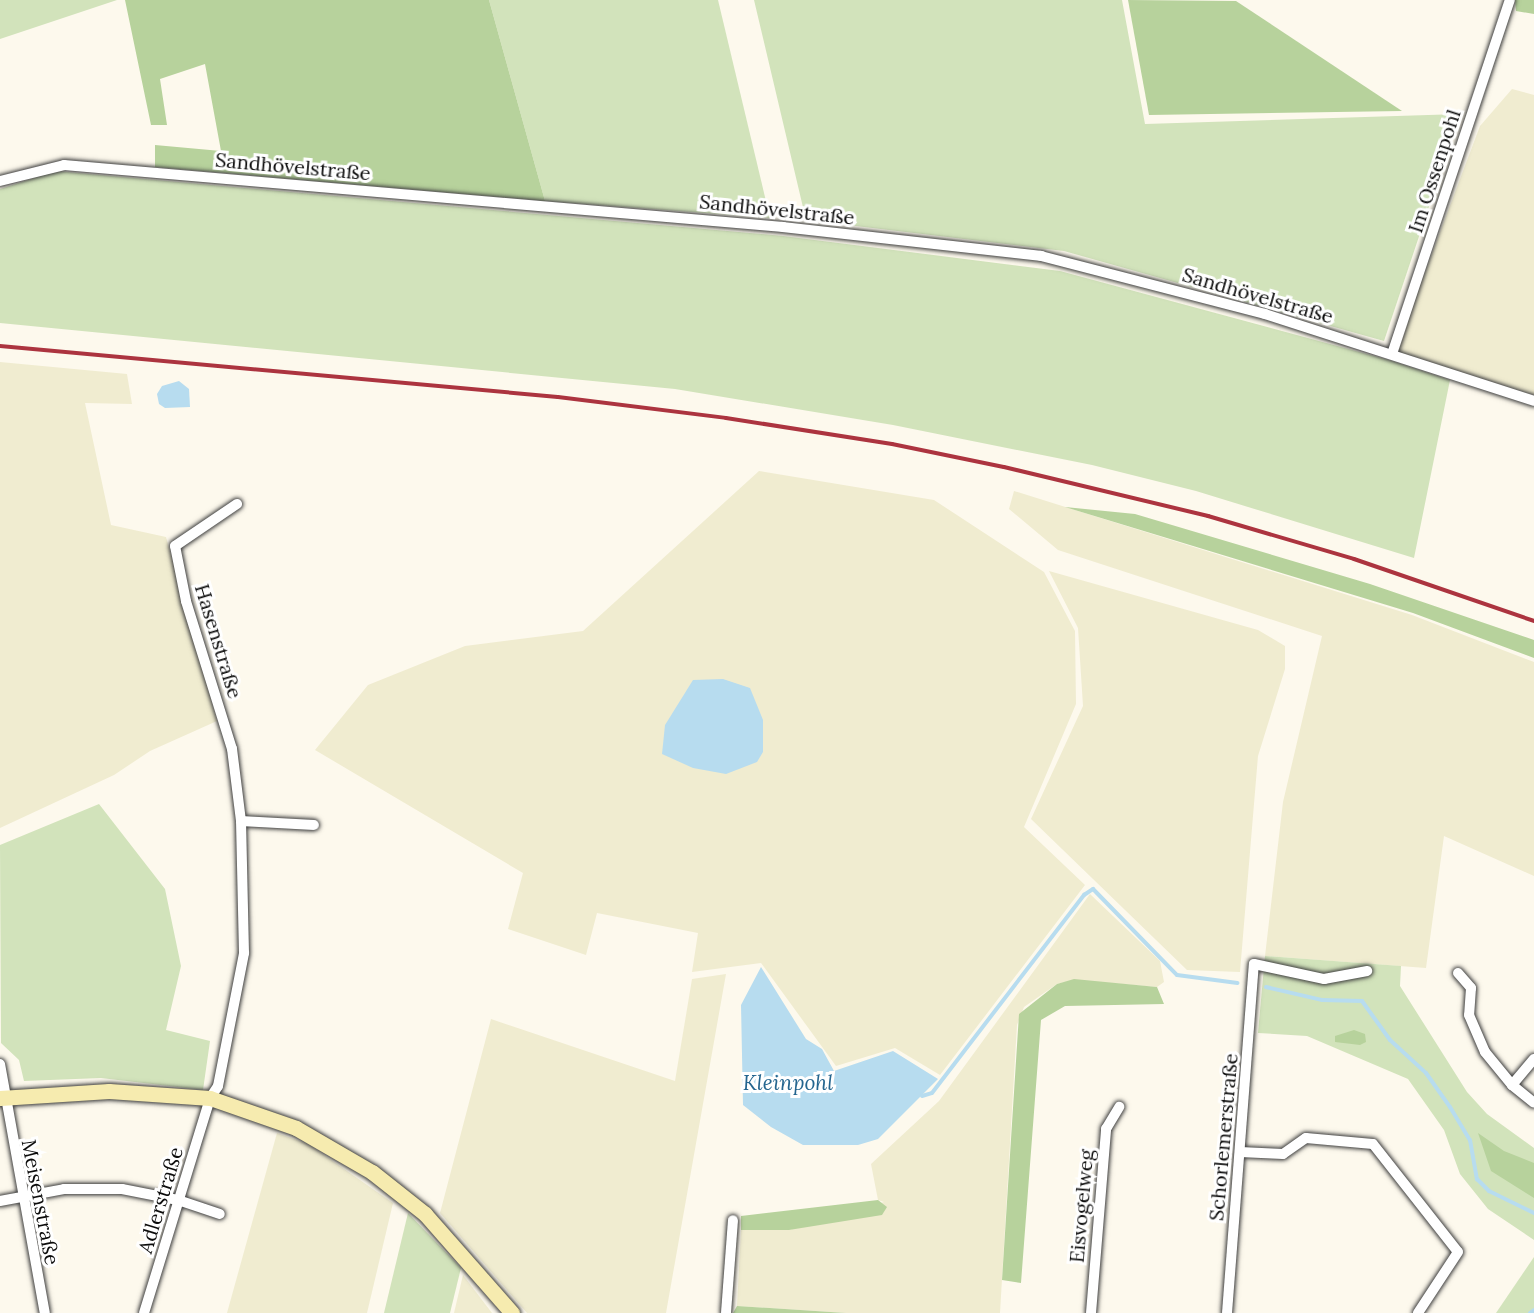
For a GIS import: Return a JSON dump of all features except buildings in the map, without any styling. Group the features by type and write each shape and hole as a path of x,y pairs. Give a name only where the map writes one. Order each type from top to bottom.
{"street":[{"name":"Im Ossenpohl","path":"1392,354 1510,0"},
{"name":"Sandhövelstraße","path":"0,182 64,165 783,227 1041,256 1265,314 1534,400"},
{"name":"Hasenstraße","path":"210,1098 218,1086 244,953 241,821 232,749 186,601 175,546 237,504"},
{"path":"241,821 314,825"},
{"name":"Schorlemerstraße","path":"1227,1313 1254,964 1324,979 1367,971"},
{"path":"1458,973 1471,988 1469,1015 1485,1052 1512,1085 1534,1103"},
{"path":"1512,1085 1534,1059"},
{"name":"Meisenstraße","path":"0,1064 2,1098 45,1313"},
{"path":"2,1098 109,1091 210,1098 296,1128 372,1172 425,1214 512,1313"},
{"name":"Adlerstraße","path":"144,1313 210,1098"},
{"name":"Eisvogelweg","path":"1091,1313 1106,1129 1119,1107"},
{"path":"1240,1152 1283,1154 1306,1138 1373,1144 1458,1252 1418,1313"},
{"path":"0,1201 64,1189 122,1189 178,1200 220,1214"},
{"path":"726,1313 733,1220"}],"shaded area":[{"path":"1512,89 1534,95 1534,395 1395,352 1480,126"},
{"path":"0,362 127,374 132,404 85,403 111,525 166,537 217,721 150,751 114,775 0,828"},
{"path":"759,471 934,500 1044,572 1075,631 1076,704 1024,827 1085,885 940,1075 895,1048 836,1066 761,963 692,972 698,933 597,913 586,955 508,929 523,873 315,750 368,685 465,646 583,631"},
{"path":"1014,491 1412,615 1534,662 1534,876 1444,836 1426,968 1265,956 1283,802 1322,636 1058,550 1009,509"},
{"path":"1049,571 1258,630 1285,646 1285,669 1258,756 1240,972 1187,970 1031,819 1083,706 1078,628"},
{"path":"1090,894 1160,961 1164,982 1157,987 1074,980 1057,984 1024,1007 1017,1025 1000,1313 846,1313 737,1306 741,1230 789,1230 884,1202 878,1200 871,1164 939,1101"},
{"path":"726,974 666,1313 527,1313 440,1213 491,1019 675,1081 692,979"},
{"path":"277,1133 308,1144 393,1203 367,1313 227,1313"},
{"path":"463,1275 492,1313 454,1313"}],"green space":[{"path":"0,0 117,0 0,39"},
{"path":"125,0 489,0 545,201 155,167 155,145 221,151 205,64 160,79 167,125 151,125"},
{"path":"489,0 718,0 770,218 545,201"},
{"path":"754,0 1122,0 1145,124 1460,114 1384,341 1064,251 806,220"},
{"path":"1128,0 1236,1 1402,111 1149,115"},
{"path":"1515,0 1534,0 1534,14 1516,11"},
{"path":"56,171 783,236 1060,271 1389,360 1450,380 1414,558 1196,491 1092,465 893,425 675,389 0,323 0,189"},
{"path":"1065,507 1135,514 1370,584 1534,640 1534,658 1413,613"},
{"path":"99,804 165,889 181,966 166,1030 210,1041 203,1090 101,1078 24,1081 19,1060 1,1043 0,845"},
{"path":"1265,956 1401,966 1400,986 1467,1092 1487,1114 1534,1148 1534,1240 1488,1209 1460,1174 1444,1130 1408,1079 1307,1036 1258,1033"},
{"path":"1074,979 1157,987 1164,1004 1065,1006 1041,1020 1021,1283 1002,1280 1019,1014 1057,984"},
{"path":"1354,1030 1365,1034 1366,1042 1360,1045 1335,1042 1335,1036"},
{"path":"1478,1133 1504,1151 1534,1163 1534,1198 1491,1171"},
{"path":"878,1200 887,1207 882,1215 789,1230 741,1230 741,1216"},
{"path":"408,1213 461,1268 450,1313 384,1313"},
{"path":"1534,1257 1534,1313 1496,1313"},
{"path":"737,1306 846,1313 733,1313"}],"water":[{"path":"179,381 189,389 190,407 165,408 159,404 157,394 162,386"},
{"path":"723,679 750,688 763,720 763,752 757,762 726,774 693,768 662,754 665,725 693,680"},
{"name":"Kleinpohl","path":"761,967 806,1039 822,1049 834,1071 893,1051 938,1079 878,1139 858,1145 803,1145 771,1127 743,1105 741,1005"}],"waterway":[{"path":"922,1096 932,1093 1084,895 1093,889 1177,975 1237,983"},
{"path":"1266,987 1322,1000 1362,1001 1390,1040 1426,1073 1450,1107 1470,1140 1477,1179 1489,1191 1534,1213"},
{"path":"1530,1313 1534,1310"}],"railway":[{"path":"0,346 558,397 726,418 892,444 1004,467 1208,516 1354,559 1534,621"}]}
